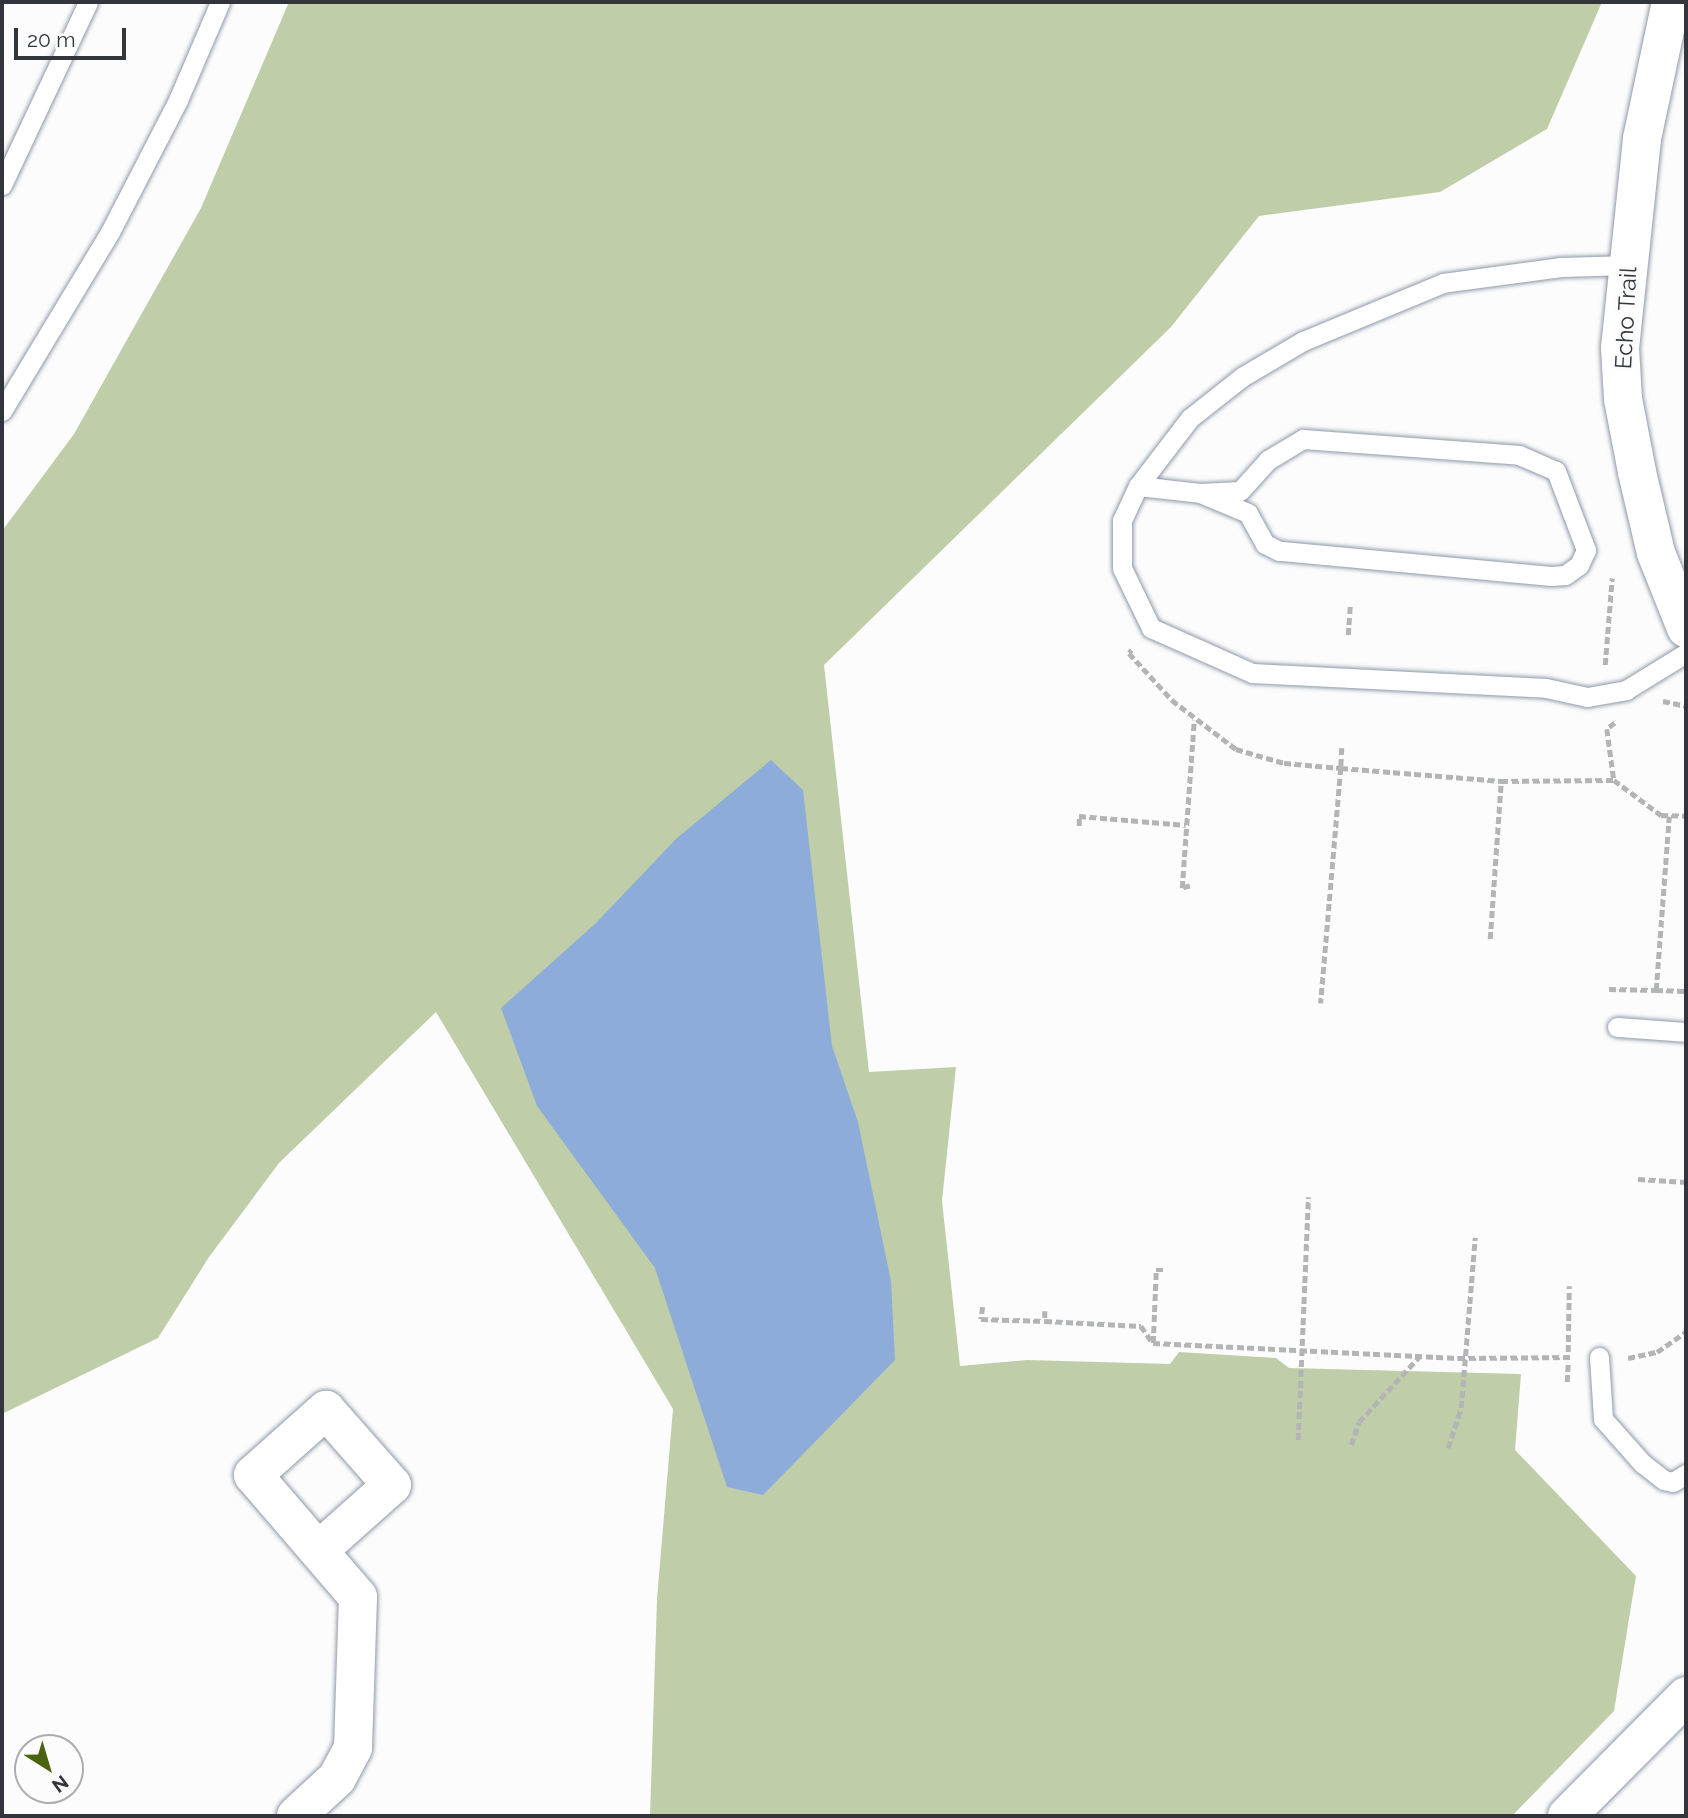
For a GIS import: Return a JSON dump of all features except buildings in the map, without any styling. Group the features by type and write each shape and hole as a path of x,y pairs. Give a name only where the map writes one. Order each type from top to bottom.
{"street":[{"name":"Echo Trail","path":"1671,2 1642,139 1620,348 1623,399 1656,553 1686,628"},
{"path":"296,1816 337,1778 353,1748 358,1597 319,1550"},
{"path":"1567,1816 1686,1696"}],"lane":[{"path":"2,185 88,2"},
{"path":"2,411 110,232 178,100 220,2"},
{"path":"1629,265 1561,267 1443,283 1303,341 1242,377 1190,418 1138,486 1122,520 1122,568 1151,628 1252,673 1546,688 1587,696 1626,690 1686,653"},
{"path":"1138,486 1200,493 1240,491 1268,460 1303,439 1519,455 1546,463 1556,471 1586,550 1579,565 1565,575 1551,576 1279,551 1265,544 1248,513 1200,493"},
{"path":"1617,1027 1686,1032"},
{"path":"1599,1357 1603,1419 1642,1463 1664,1480 1674,1482 1686,1474"}],"path":[{"path":"1604,677 1612,578"},
{"path":"1348,635 1350,605"},
{"path":"1151,628 1129,653 1194,719 1236,748 1255,756 1341,768 1501,781 1614,780 1661,815 1686,816"},
{"path":"1652,702 1686,706"},
{"path":"1614,780 1607,729 1626,715"},
{"path":"1190,886 1182,888 1194,719"},
{"path":"1321,1003 1342,748"},
{"path":"1490,939 1501,781"},
{"path":"1079,826 1079,816 1186,825"},
{"path":"1656,990 1669,816"},
{"path":"1609,989 1686,991"},
{"path":"1638,1180 1686,1182"},
{"path":"1298,1440 1308,1197"},
{"path":"1448,1448 1461,1408 1475,1238"},
{"path":"1153,1343 1156,1270 1167,1270"},
{"path":"1567,1382 1569,1286"},
{"path":"983,1307 981,1319 1141,1326 1153,1343"},
{"path":"1045,1311 1045,1321"},
{"path":"1153,1343 1419,1357 1639,1358 1686,1332"},
{"path":"1351,1445 1359,1422 1419,1357"}],"green space":[{"path":"289,2 1602,2 1547,129 1440,192 1259,216 1171,327 824,665 869,1072 956,1067 942,1201 960,1366 1027,1360 1170,1364 1179,1352 1276,1358 1289,1368 1521,1374 1515,1450 1636,1576 1614,1711 1512,1816 650,1816 657,1599 673,1409 436,1012 279,1163 209,1257 158,1338 2,1414 2,531 74,434 201,208"}],"water":[{"path":"771,760 803,790 832,1046 858,1122 891,1281 895,1360 763,1495 727,1487 655,1268 537,1106 501,1008 596,923 676,839"}]}
